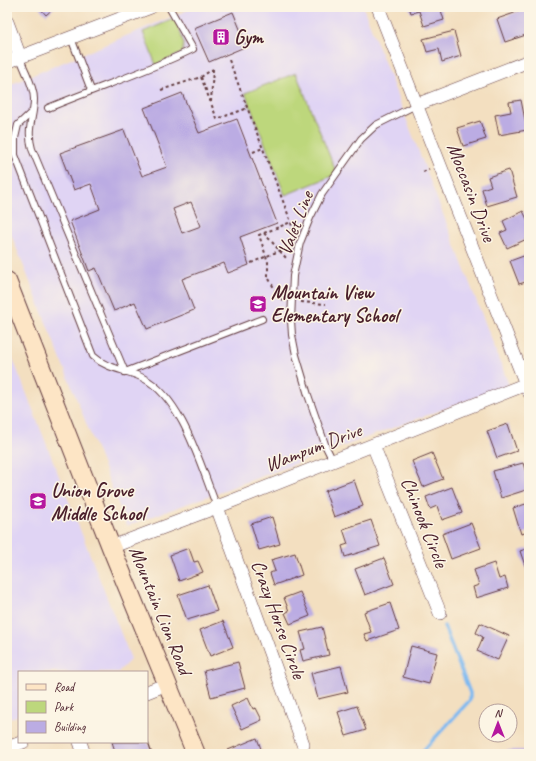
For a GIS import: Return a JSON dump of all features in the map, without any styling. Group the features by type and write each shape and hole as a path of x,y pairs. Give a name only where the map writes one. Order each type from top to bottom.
{"street":[{"path":"7,62 151,7"},
{"name":"Moccasin Drive","path":"378,7 528,387"},
{"path":"7,22 20,57"},
{"path":"416,105 529,61"},
{"name":"Mountain Lion Road","path":"7,281 111,547 196,754"},
{"name":"Wampum Drive","path":"111,547 373,445 528,387"},
{"name":"Chinook Circle","path":"373,445 440,613"},
{"name":"Crazy Horse Circle","path":"216,507 303,744"},
{"path":"148,692 168,684"},
{"path":"7,748 20,743"},
{"path":"80,743 84,754"}],"lane":[{"path":"48,108 171,60 192,49 169,7"},
{"path":"71,38 91,90"},
{"path":"20,57 24,70 31,84 34,99 29,127 29,139 32,149 125,372"},
{"name":"Valet Line","path":"333,461 326,447 308,395 296,355 292,334 291,320 293,276 300,243 322,194 361,139 376,125 416,105"},
{"path":"32,112 18,125 14,138 14,155 93,356 101,363 143,378 160,390 174,408 186,428 216,507"},
{"path":"125,372 262,319"}],"path":[{"path":"230,60 292,222 293,232"},
{"path":"161,90 201,77 213,69 211,103"},
{"path":"201,77 217,119 248,108"},
{"path":"253,152 263,148"},
{"path":"292,222 259,235 268,262 268,277 280,300 326,304"},
{"path":"264,233 287,258"},
{"path":"251,263 281,250"}],"shaded area":[{"name":"Mountain View Elementary School","path":"195,7 363,7 509,385 127,526 7,224 7,86"},
{"name":"Union Grove Middle School","path":"7,344 131,659 119,671 18,671 18,715 7,720"}],"green space":[{"path":"176,18 184,44 182,53 156,65 143,32"},
{"path":"296,73 337,174 285,195 245,93"}],"building":[{"path":"39,7 55,7 46,15"},
{"path":"409,7 440,7 444,20 424,26 419,11 411,13"},
{"path":"529,8 529,34 505,42 497,19"},
{"name":"Gym","path":"233,12 247,46 209,62 194,28"},
{"path":"454,31 461,56 442,62 439,49 427,52 423,39"},
{"path":"182,93 199,133 237,119 277,223 240,237 249,265 228,273 224,263 182,279 194,310 147,329 135,302 114,311 96,268 89,271 70,221 100,209 91,184 74,190 60,153 124,130 142,176 167,167 144,108","holes":["191,202 201,226 182,233 173,209"]},
{"path":"521,100 527,130 499,135 495,115 511,112 509,102"},
{"path":"480,121 486,139 463,146 457,128"},
{"path":"509,170 517,197 487,206 482,189 491,186 488,177"},
{"path":"523,211 529,223 529,238 507,248 500,233 507,230 503,221"},
{"path":"529,254 529,281 519,284 510,261"},
{"path":"508,424 517,451 497,458 487,431"},
{"path":"432,453 443,479 423,487 412,461"},
{"path":"523,463 529,483 529,489 501,498 493,471"},
{"path":"354,480 363,506 334,517 325,491"},
{"path":"452,487 462,513 442,520 437,506 430,509 426,497"},
{"path":"529,503 529,532 521,534 513,508"},
{"path":"272,517 280,544 259,550 251,524"},
{"path":"371,520 380,546 345,557 342,546 348,544 343,529"},
{"path":"471,523 481,548 451,559 442,534"},
{"path":"189,548 194,562 198,561 203,572 179,581 170,555"},
{"path":"529,548 529,577 520,551"},
{"path":"295,553 302,575 274,585 270,573 275,571 271,560"},
{"path":"384,558 394,584 365,595 355,569"},
{"path":"494,563 499,579 505,577 508,588 476,598 473,587 479,585 474,570"},
{"path":"208,585 217,611 187,620 178,595"},
{"path":"300,592 310,616 290,624 285,613 289,611 284,598"},
{"path":"390,603 399,630 367,641 364,634 371,632 364,612"},
{"path":"223,621 233,647 210,656 200,630"},
{"path":"480,623 509,636 498,660 477,651 483,637 476,633"},
{"path":"322,627 329,655 303,661 300,650 305,649 300,632"},
{"path":"411,646 437,653 429,684 403,677"},
{"path":"238,662 245,688 211,697 204,671"},
{"path":"341,666 348,692 318,699 311,673"},
{"path":"248,698 253,709 256,708 262,720 242,729 231,706"},
{"path":"357,706 366,730 346,736 338,712"},
{"path":"257,738 261,749 256,751 257,754 230,754 228,750"},
{"path":"148,742 152,754 116,754 112,743"},
{"path":"506,750 529,750 529,754 506,754"}],"waterway":[{"path":"420,754 470,700 470,693 444,626"}],"place":[{"name":"Gym","path":"221,37"},
{"name":"Mountain View Elementary School","path":"258,304"},
{"name":"Union Grove Middle School","path":"38,501"}]}
